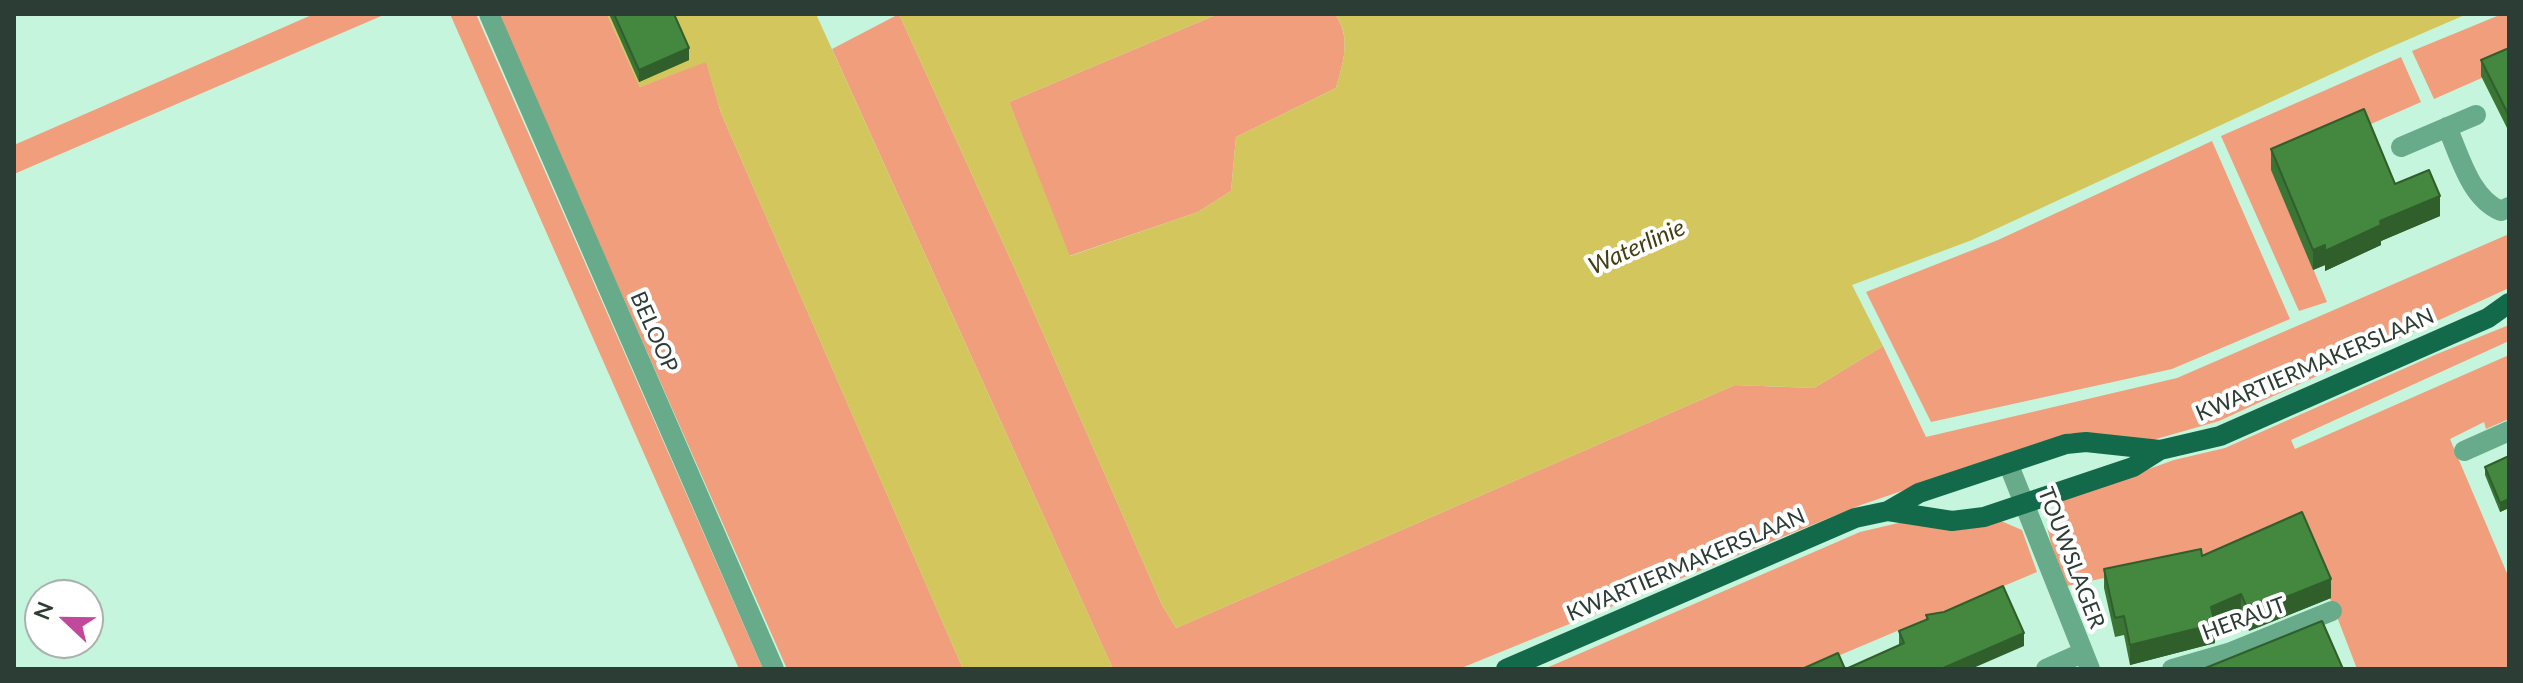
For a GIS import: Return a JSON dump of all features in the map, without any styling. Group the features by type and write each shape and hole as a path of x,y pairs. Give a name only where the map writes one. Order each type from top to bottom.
{"main road":[{"name":"KWARTIERMAKERSLAAN","path":"1506,669 1855,518 1888,511 1919,493 2066,444 2160,450 2220,436 2488,318 2509,303"},
{"name":"KWARTIERMAKERSLAAN","path":"2488,318 2509,314"},
{"name":"KWARTIERMAKERSLAAN","path":"1888,511 1952,521 1984,517 2133,467 2160,450"}],"street":[{"name":"BELOOP","path":"489,14 774,669"},
{"path":"2401,147 2476,115"},
{"path":"2447,127 2478,196 2501,211 2509,207"},
{"path":"2464,451 2509,431"},
{"name":"TOUWSLAGER","path":"2008,463 2086,661"},
{"name":"HERAUT","path":"2172,669 2231,652 2332,611"},
{"path":"2046,669 2086,661"}],"shaded area":[{"path":"314,14 386,14 14,174 14,145"},
{"path":"450,14 476,14 763,669 739,669"},
{"path":"498,14 607,14 640,87 706,61 721,113 963,669 787,669"},
{"path":"899,14 1162,605 1176,628 1735,385 1814,388 1883,346 1926,437 2177,378 2509,234 2509,288 2219,421 2153,440 2070,433 1861,505 1459,669 1113,669 832,49"},
{"path":"1218,14 1335,14 1345,41 1336,88 1236,137 1231,191 1198,212 1069,256 1009,102"},
{"path":"2502,14 2509,14 2509,66 2434,99 2412,51"},
{"path":"2401,57 2421,102 2271,168 2327,302 2299,311 2221,136"},
{"path":"2212,141 2290,319 2172,369 1931,422 1866,292 1998,240"},
{"path":"2509,325 2509,341 2291,440 2295,449 2509,355 2509,419 2486,429 2484,422 2450,439 2509,578 2509,669 2357,669 2298,515 2207,556 2067,586 2047,526 2062,500 2174,460 2225,448"},
{"path":"1907,521 2001,521 2022,530 2037,572 1807,669 1544,669 1860,532"}],"water":[{"path":"607,14 816,14 1113,669 963,669 721,113 706,62 640,87"},
{"name":"Waterlinie","path":"899,14 1218,14 1009,102 1070,256 1198,212 1231,191 1236,137 1336,88 1345,41 1335,14 2467,14 1972,240 1852,285 1883,346 1814,388 1735,385 1176,628 1162,605"}],"building":[{"path":"614,14 674,14 689,48 639,70"},
{"path":"2509,48 2509,116 2481,60"},
{"path":"2364,109 2395,184 2429,170 2440,196 2380,221 2381,225 2325,251 2325,245 2313,250 2271,149"},
{"path":"2509,456 2509,499 2500,503 2485,467"},
{"path":"2302,512 2331,579 2249,612 2241,594 2211,607 2215,624 2130,645 2124,616 2115,618 2104,569 2201,549 2202,556"},
{"path":"2003,586 2024,633 1941,669 1846,669 1904,643 1899,631 1928,619 1926,615 1944,612"},
{"path":"2322,621 2343,669 2203,669"},
{"path":"1838,653 1845,669 1802,669"}]}
